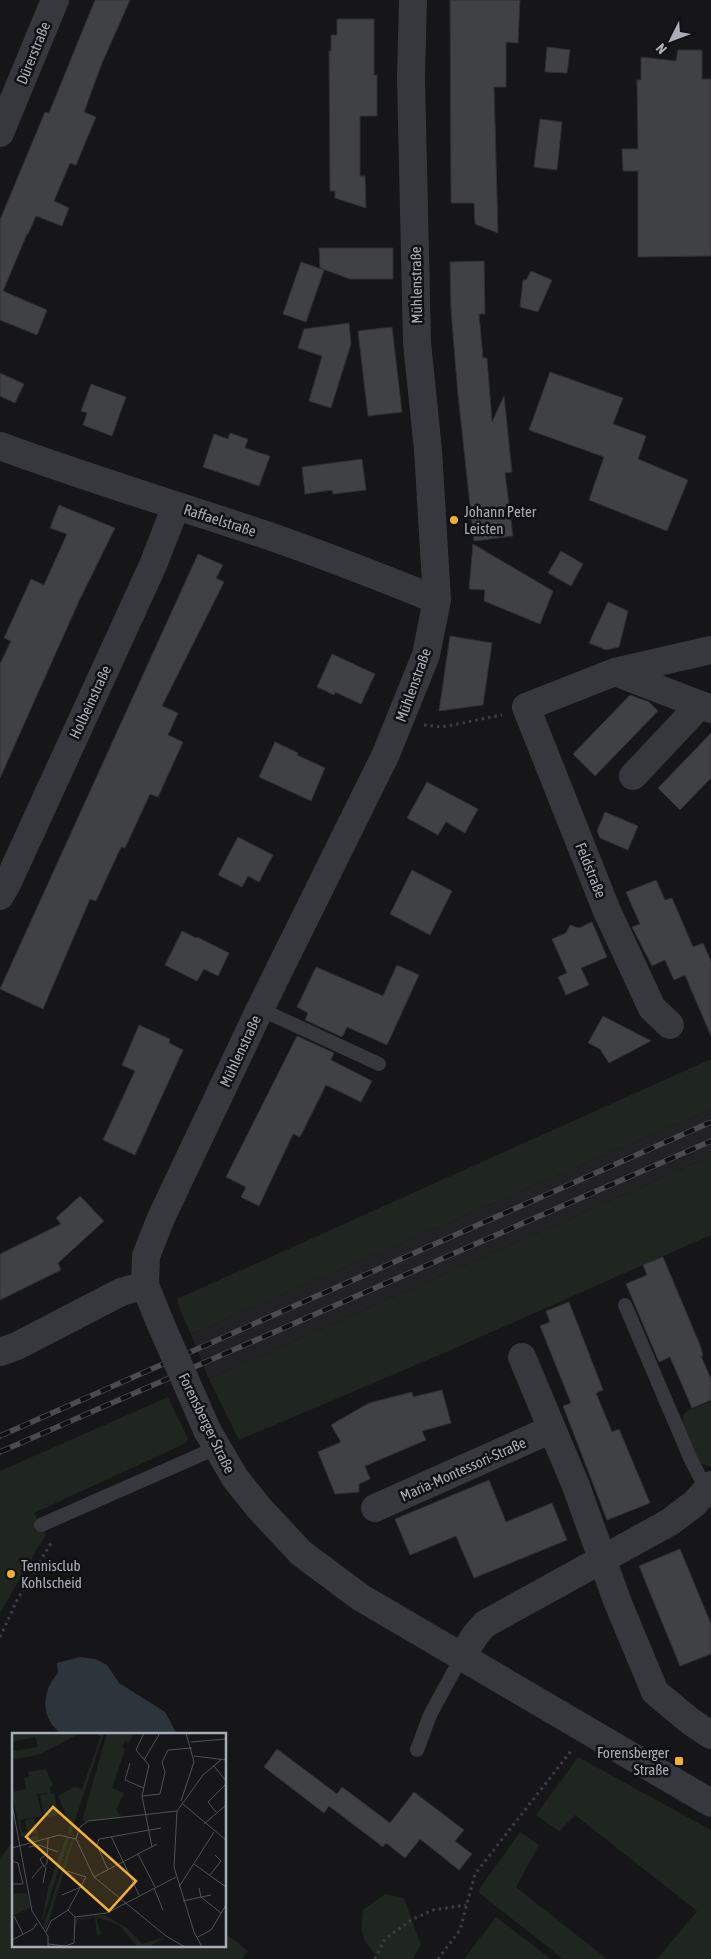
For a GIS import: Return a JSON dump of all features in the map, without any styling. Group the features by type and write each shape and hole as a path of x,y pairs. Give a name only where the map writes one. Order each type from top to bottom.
{"street":[{"name":"Dürerstraße","path":"0,133 55,0"},
{"name":"Mühlenstraße","path":"145,1285 146,1256 161,1218 260,1009 386,754 426,655 438,600 428,450 417,343 411,78 413,0"},
{"name":"Raffaelstraße","path":"0,446 264,534 350,565 438,600"},
{"name":"Holbeinstraße","path":"0,896 153,565 176,506"},
{"path":"526,707 615,672 711,650"},
{"path":"615,672 706,707 632,776"},
{"name":"Feldstraße","path":"526,707 607,911 652,1008 670,1025"},
{"path":"0,1352 17,1346 120,1292 145,1285"},
{"name":"Forensberger Straße","path":"145,1285 212,1439 235,1478 259,1508 301,1552 360,1597 711,1803"},
{"path":"522,1357 576,1486 642,1664 655,1692 690,1721 711,1735"},
{"name":"Maria-Montessori-Straße","path":"375,1508 552,1429"},
{"path":"462,1656 485,1624 670,1522 709,1488"}],"lane":[{"path":"260,1009 379,1064"},
{"path":"625,1306 690,1460 709,1488"},
{"path":"41,1525 78,1509 212,1439"},
{"path":"417,1750 430,1715 462,1656"}],"path":[{"path":"399,723 442,727 492,718 526,707"},
{"path":"0,1637 34,1569 60,1531 78,1509"},
{"path":"438,1959 460,1930 475,1874 566,1757 584,1729"},
{"path":"375,1959 385,1939 411,1920 433,1910 466,1905"}],"shaded area":[{"path":"711,1059 711,1109 191,1334 177,1299"},
{"path":"711,1109 711,1156 209,1379 191,1334"},
{"path":"711,1156 711,1235 444,1353 239,1440 209,1379"},
{"path":"168,1397 188,1439 184,1444 34,1513 46,1534 0,1613 0,1471"},
{"path":"711,1401 711,1467 698,1462 687,1437 683,1417 685,1413"},
{"path":"80,1657 95,1659 107,1665 119,1683 165,1712 176,1733 61,1733 50,1721 45,1705 48,1688 58,1673 57,1663"},
{"path":"578,1757 711,1830 711,1959 657,1959 697,1911 575,1815 559,1831 536,1815"},
{"path":"520,1832 539,1845 516,1887 607,1959 563,1959 479,1893 480,1888"},
{"path":"12,1843 12,1946 226,1946 226,1934 248,1951 242,1959 0,1959 0,1858"},
{"path":"385,1894 404,1898 421,1945 413,1959 380,1959 365,1942 362,1932 363,1910"},
{"path":"496,1917 551,1959 464,1959"}],"building":[{"path":"95,0 130,0 102,63 84,112 96,117 76,165 70,163 54,201 69,208 62,226 36,216 3,291 47,310 37,335 0,320 0,220 45,112 49,113"},
{"path":"450,0 520,0 518,43 506,42 506,87 494,87 498,233 475,224 474,203 451,203"},
{"path":"337,19 374,19 374,75 377,75 377,116 360,116 360,176 365,176 366,208 335,198 335,191 330,191 329,51 331,51 331,35 337,35"},
{"path":"547,47 570,50 567,73 545,72"},
{"path":"678,50 702,50 702,79 711,79 711,256 638,257 638,171 623,171 622,149 638,149 637,80 641,80 641,57 676,61"},
{"path":"540,119 562,122 557,170 534,167"},
{"path":"319,248 393,248 393,279 350,279 320,268"},
{"path":"484,261 485,314 479,314 483,358 487,358 492,422 504,396 512,472 505,473 513,536 474,541 458,395 451,310 450,262"},
{"path":"301,262 324,270 306,322 283,314"},
{"path":"531,271 552,280 538,312 520,307 523,280 526,280"},
{"path":"349,323 351,344 331,408 309,401 322,356 298,348 304,329"},
{"path":"392,327 402,412 368,416 358,331"},
{"path":"550,372 623,398 613,424 646,436 638,459 688,480 667,531 589,500 604,457 529,430"},
{"path":"0,373 24,384 15,403 0,396"},
{"path":"91,384 126,397 112,436 83,425 87,413 81,411"},
{"path":"230,433 248,439 245,448 270,456 259,486 203,467 214,434 228,439"},
{"path":"362,459 366,490 333,494 332,490 305,494 302,467"},
{"path":"59,505 115,528 79,601 0,778 0,664 11,641 4,638 31,579 44,585 67,534 50,528"},
{"path":"473,544 553,591 540,624 484,601 485,590 469,589"},
{"path":"561,551 583,564 571,586 548,573"},
{"path":"198,554 223,565 216,578 224,582 162,706 178,713 168,735 183,742 158,797 150,794 125,848 121,847 96,901 90,899 43,1009 0,989"},
{"path":"608,602 628,611 619,647 606,650 589,643"},
{"path":"450,636 492,643 483,705 439,711"},
{"path":"332,654 375,674 361,704 335,692 334,695 317,687"},
{"path":"630,695 649,702 658,711 595,776 573,754"},
{"path":"711,733 711,778 680,810 658,788"},
{"path":"275,742 325,768 311,801 259,777"},
{"path":"427,782 478,809 465,833 446,822 438,835 407,818"},
{"path":"605,812 638,826 628,850 600,838 597,831"},
{"path":"238,837 273,855 259,882 248,876 242,887 218,875"},
{"path":"412,870 452,891 430,935 390,914"},
{"path":"656,880 665,900 672,898 693,947 703,943 711,961 711,1036 685,975 674,980 665,960 652,966 632,927 640,924 626,892"},
{"path":"592,922 607,957 581,968 589,985 566,995 558,977 567,973 552,939 566,933 570,925 579,928"},
{"path":"182,931 229,953 218,976 204,969 197,981 165,965"},
{"path":"397,965 419,975 387,1045 347,1027 342,1037 305,1020 308,1013 297,1007 316,967 383,996"},
{"path":"603,1016 651,1041 609,1063 600,1049 588,1043"},
{"path":"139,1025 170,1039 169,1043 183,1050 135,1155 103,1140 135,1071 122,1065"},
{"path":"297,1036 334,1053 331,1060 372,1081 361,1102 326,1085 300,1137 293,1134 259,1206 241,1197 246,1187 226,1177"},
{"path":"80,1196 104,1221 58,1263 61,1270 0,1300 0,1254 61,1224 56,1218"},
{"path":"663,1257 700,1345 703,1356 701,1356 711,1379 711,1400 692,1408 670,1357 659,1362 626,1284 647,1275 643,1265"},
{"path":"569,1302 603,1390 596,1393 612,1432 619,1429 650,1503 607,1520 563,1406 571,1403 540,1326 550,1322 546,1311"},
{"path":"442,1390 451,1423 422,1431 426,1440 365,1466 370,1479 359,1484 359,1492 335,1494 318,1452 341,1442 331,1425 369,1403 412,1392 413,1397"},
{"path":"489,1480 506,1522 552,1503 567,1540 474,1578 456,1536 410,1555 395,1519"},
{"path":"680,1549 711,1624 711,1654 680,1666 639,1566"},
{"path":"277,1749 337,1794 342,1787 390,1823 414,1792 464,1830 455,1841 472,1854 459,1870 420,1839 405,1858 386,1843 383,1847 329,1806 324,1813 264,1767"}],"railway":[{"path":"0,1436 711,1122"},
{"path":"0,1452 711,1141"}],"place":[{"name":"Johann Peter Leisten","path":"454,520"},
{"name":"Tennisclub Kohlscheid","path":"11,1574"},
{"name":"Forensberger Straße","path":"679,1761"}]}
